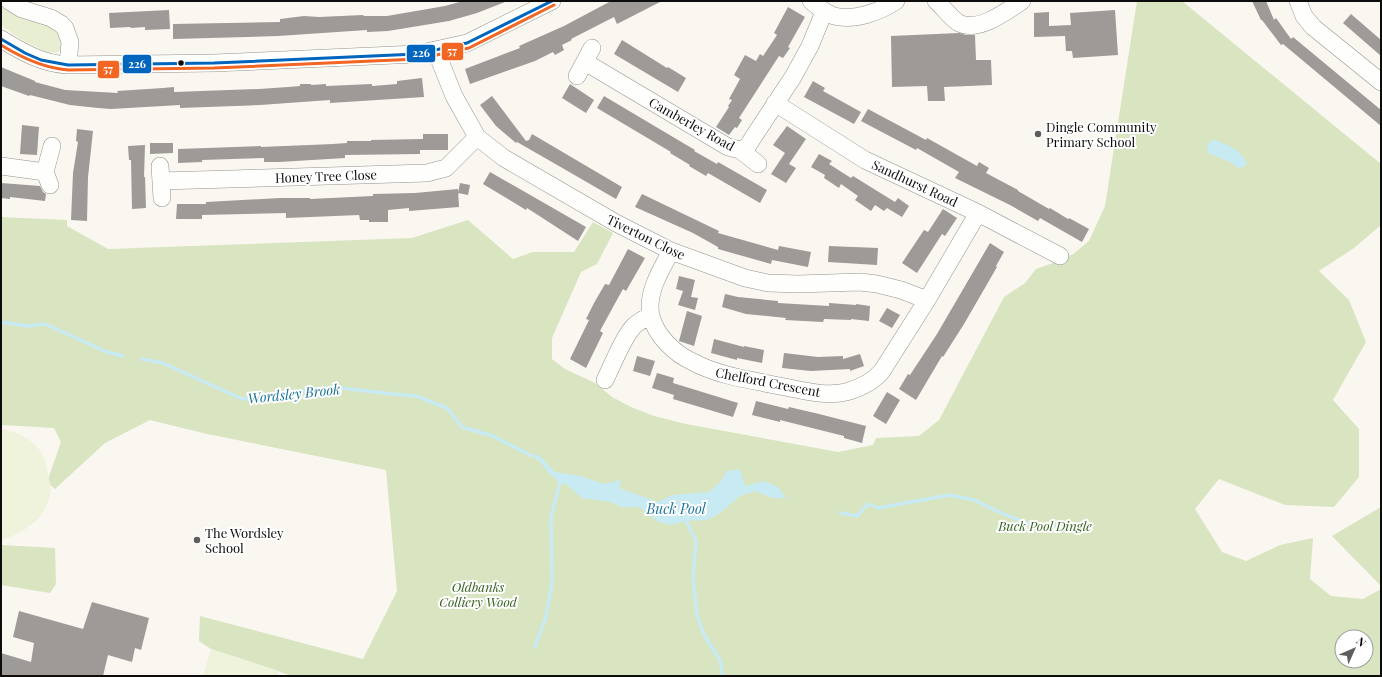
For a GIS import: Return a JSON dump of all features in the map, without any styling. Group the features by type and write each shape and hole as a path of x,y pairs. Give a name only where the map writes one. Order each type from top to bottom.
{"street":[{"path":"9,1 22,9 50,18 65,28 70,42 68,65"},
{"path":"1,38 15,48 45,62 57,65 230,62 417,54 468,43 552,1"},
{"path":"811,1 824,12 834,16 845,17 866,8 896,1"},
{"path":"936,1 959,23 974,26 994,19 1022,1"},
{"path":"1298,1 1304,16 1313,27 1381,82"},
{"name":"Camberley Road","path":"585,62 728,147 740,150 747,147 810,46 824,12"},
{"name":"Tiverton Close","path":"436,50 454,96 477,137 504,158 616,223 671,251 745,278 768,283 798,284 860,282 877,284 901,290 927,300"},
{"name":"Sandhurst Road","path":"775,103 865,160 978,213 1060,256"},
{"name":"Honey Tree Close","path":"162,198 161,174 427,173 446,168 477,137"},
{"path":"1,166 48,178 52,146"},
{"path":"740,150 758,164"},
{"name":"Chelford Crescent","path":"671,251 656,279 650,303 651,315 659,333 678,353 692,362 710,370 761,382 829,394 845,392 863,386 876,378 882,371 927,300 978,213"},
{"path":"611,377 627,336 634,326 641,320 651,315"}],"green space":[{"name":"Buck Pool Dingle","path":"1137,1 1182,1 1381,164 1381,225 1354,248 1319,271 1349,300 1366,342 1333,400 1359,429 1359,477 1334,507 1285,505 1219,479 1195,509 1222,552 1246,561 1280,545 1313,538 1310,579 1331,596 1363,599 1381,589 1381,675 292,676 211,649 199,641 200,616 363,659 397,591 386,470 207,434 150,420 105,443 55,489 47,482 61,442 54,428 1,425 1,217 67,220 67,226 108,249 412,238 468,220 513,259 533,252 574,252 593,222 613,233 597,264 581,272 552,338 552,359 565,369 595,383 612,397 631,407 654,416 686,424 838,452 873,445 876,438 919,436 939,420 1004,297 1025,283 1036,269 1053,263 1060,256 1072,255 1089,241 1105,206"},
{"path":"1,3 5,7 46,24 63,35 61,49 57,53 43,50 28,43 6,29 1,25"},
{"path":"1,429 20,435 40,450 47,466 51,488 50,498 41,515 27,528 1,540"},
{"path":"1381,507 1381,586 1332,536"},
{"path":"1,545 55,548 56,584 50,593 1,585"},
{"path":"211,649 279,671 278,676 203,676"}],"water":[{"path":"1212,140 1234,148 1247,163 1243,167 1238,168 1232,163 1208,153 1207,146"},
{"name":"Buck Pool","path":"538,454 555,472 580,476 604,484 621,480 619,488 658,502 672,495 709,492 721,481 727,471 740,469 745,486 764,481 778,487 786,498 773,498 755,491 740,496 720,513 707,520 686,521 670,525 659,522 639,507 621,507 611,502 582,498 567,485 560,483 540,462 532,456"}],"building":[{"path":"463,1 505,2 477,13 449,21 388,31 367,32 367,30 278,36 173,39 173,24 280,22 280,19 304,16 387,16 445,6"},
{"path":"611,1 662,1 617,24 614,17 571,39 572,40 562,45 564,50 555,55 553,52 535,61 470,84 465,69 520,48 519,46 564,26"},
{"path":"1252,1 1266,1 1274,20 1276,18 1291,39 1293,37 1381,110 1381,126 1283,44 1281,45 1261,20"},
{"path":"788,7 805,17 788,47 790,48 783,58 779,56 739,118 742,120 737,128 735,127 729,135 716,127 729,107 728,106 732,100 729,99 740,79 734,75 745,55 756,61 760,54 763,56 777,35 774,33"},
{"path":"169,10 170,29 145,30 145,27 110,28 109,13"},
{"path":"1115,10 1118,55 1073,58 1072,51 1066,51 1065,36 1034,37 1034,13 1049,12 1049,26 1071,25 1070,13"},
{"path":"1351,14 1381,40 1381,56 1343,23"},
{"path":"959,33 975,35 976,60 991,60 992,85 944,87 945,101 928,101 927,86 892,87 891,36"},
{"path":"622,40 686,78 678,92 614,54"},
{"path":"1,67 35,82 65,90 118,93 117,91 174,87 174,92 259,89 300,86 300,84 326,84 326,86 372,84 372,86 397,84 397,81 422,78 424,97 330,103 330,100 260,105 180,108 180,105 111,109 70,105 29,96 1,86"},
{"path":"813,81 825,88 823,91 861,112 854,124 804,97"},
{"path":"570,84 594,100 586,113 562,98"},
{"path":"492,96 526,141 529,140 532,134 622,187 616,199 517,142 516,143 496,126 480,105"},
{"path":"604,96 695,150 694,151 717,164 718,162 767,190 760,203 708,173 706,176 670,153 671,152 597,108"},
{"path":"868,109 926,140 927,138 977,166 979,162 989,168 986,173 1049,209 1050,208 1089,229 1082,242 1040,218 1038,221 1010,205 955,178 959,172 917,148 916,150 861,121"},
{"path":"22,125 39,127 37,155 20,154"},
{"path":"787,126 806,139 789,164 796,168 786,183 771,174 785,153 773,145"},
{"path":"77,129 93,131 88,177 87,221 71,220 73,173 78,142 76,141"},
{"path":"423,134 448,134 448,150 420,150 420,154 345,155 345,158 279,162 264,162 264,158 202,160 202,162 178,163 178,149 261,147 333,144 347,143 347,141 423,139"},
{"path":"150,143 173,143 173,153 150,154"},
{"path":"145,145 144,177 146,208 132,209 131,160 129,160 128,146"},
{"path":"819,154 832,161 829,164 851,178 853,176 895,202 898,198 909,206 902,217 887,208 884,211 875,205 871,211 855,200 858,196 841,184 839,188 824,178 825,175 811,167"},
{"path":"490,172 586,227 578,241 527,208 526,210 483,184"},
{"path":"1,183 40,186 46,194 45,201 10,197 10,199 1,198"},
{"path":"460,183 470,185 468,195 458,193"},
{"path":"458,189 459,207 409,211 409,208 388,210 388,222 369,222 369,220 360,220 359,215 286,218 286,213 202,215 202,219 176,219 177,204 206,204 206,202 280,198 310,199 373,196 373,194 415,193"},
{"path":"642,194 719,231 718,233 778,250 779,246 811,252 808,267 772,260 771,264 718,249 718,247 693,233 635,207"},
{"path":"943,209 957,218 945,236 942,234 917,273 902,263 924,230 928,232"},
{"path":"990,243 1004,252 996,266 997,267 964,324 943,357 942,356 916,400 899,389 937,334"},
{"path":"829,246 878,248 877,265 828,262"},
{"path":"628,249 645,258 626,291 623,289 600,331 603,333 586,368 570,359 589,320 586,319 594,303 605,284 609,285"},
{"path":"679,276 695,280 691,297 698,298 695,310 678,305 683,291 676,289"},
{"path":"725,294 738,297 778,301 778,303 829,306 829,303 870,306 869,321 851,319 824,319 823,322 785,320 786,318 746,314 722,307"},
{"path":"887,308 900,315 892,328 879,321"},
{"path":"687,311 702,316 694,346 679,341"},
{"path":"714,339 744,347 764,350 762,363 737,358 737,360 711,353"},
{"path":"784,353 818,357 843,356 843,359 860,354 864,366 850,371 850,369 811,371 782,368"},
{"path":"637,356 655,361 650,376 633,371"},
{"path":"657,373 674,378 673,383 738,403 733,417 673,399 674,395 652,388"},
{"path":"887,392 900,400 886,424 873,416"},
{"path":"756,401 788,409 789,407 866,426 862,443 844,438 844,436 780,420 780,422 752,415"},
{"path":"92,602 149,618 141,650 135,648 132,662 108,655 103,676 1,676 1,653 31,662 34,643 13,637 19,611 83,629"}],"waterway":[{"name":"Wordsley Brook","path":"1,322 27,326 45,324 107,352 123,356"},
{"name":"Wordsley Brook","path":"142,359 163,363 242,399 333,387 416,396 447,408 462,427 493,436 532,456"},
{"path":"535,647 546,617 552,583 551,517 560,483"},
{"name":"Wordsley Brook","path":"841,513 857,516 868,504 878,508 950,495 974,500 1031,525 1070,526"},
{"path":"686,521 696,541 693,579 697,615 704,635 720,660 723,676"}],"transit line":[{"name":"226","path":"1,39 25,53 41,60 68,65 214,63 417,54 467,43 552,1"},
{"name":"57","path":"1,45 41,65 68,70 214,68 418,59 469,48 554,5"}],"place":[{"name":"Dingle Community Primary School","path":"1038,134"},
{"name":"The Wordsley School","path":"197,540"}],"park label":[{"name":"Oldbanks Colliery Wood","path":"478,594"}]}
